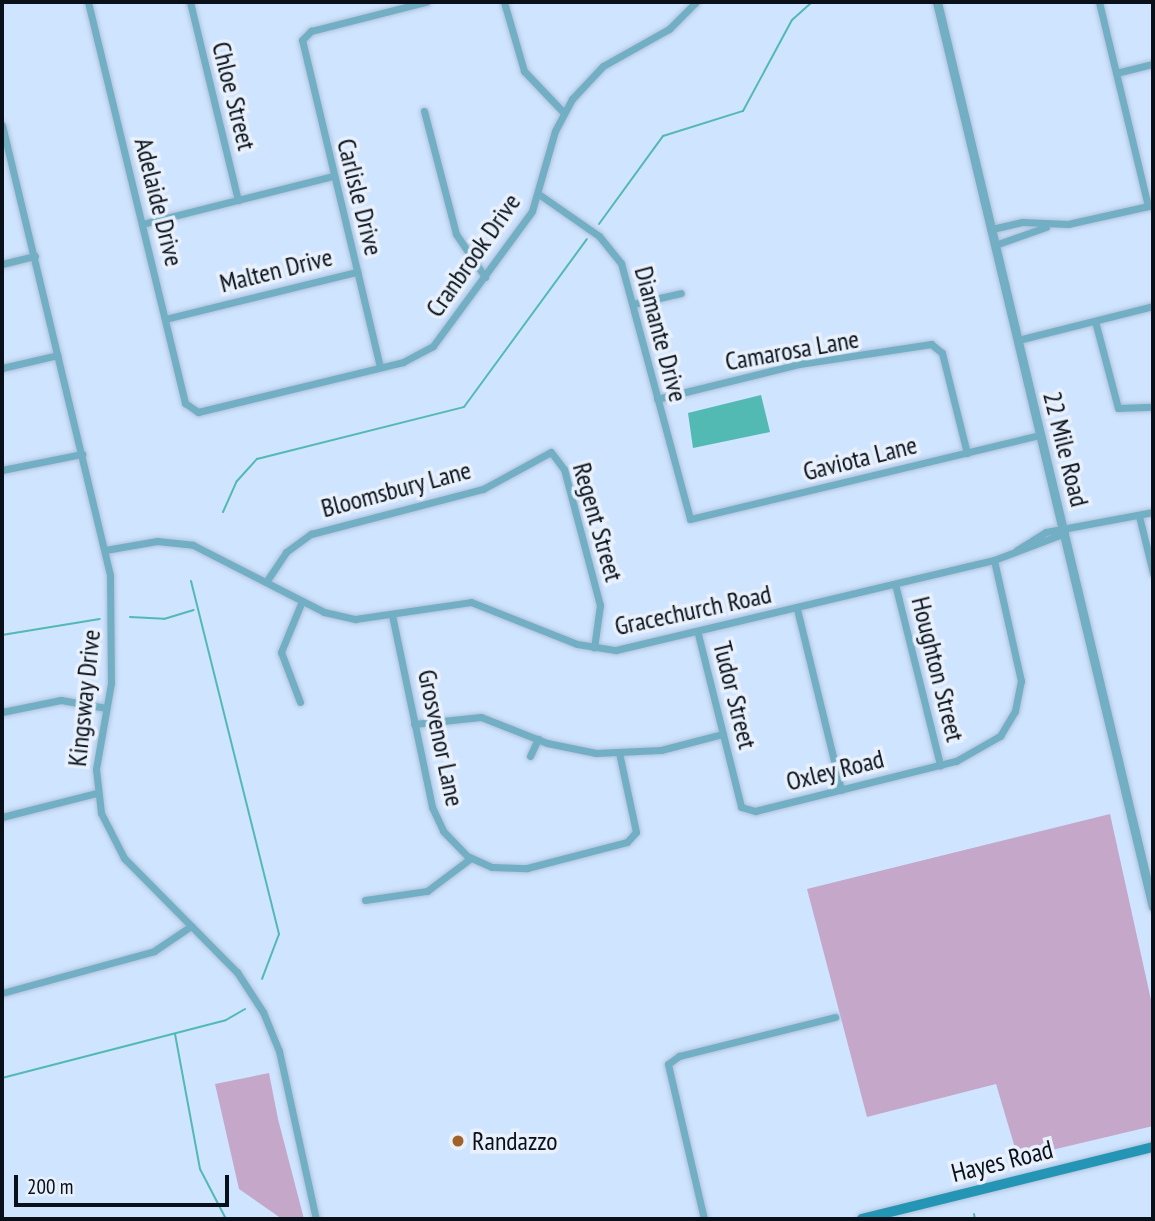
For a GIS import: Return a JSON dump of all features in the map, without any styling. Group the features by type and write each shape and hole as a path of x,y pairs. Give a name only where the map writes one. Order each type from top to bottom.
{"main road":[{"name":"Hayes Road","path":"862,1219 1153,1147"}],"street":[{"name":"Adelaide Drive","path":"88,2 165,319 192,411"},
{"name":"Chloe Street","path":"190,2 238,200"},
{"path":"400,5 426,2"},
{"path":"504,2 524,71 563,112"},
{"name":"Cranbrook Drive","path":"192,411 380,367 433,346 485,277 540,195 563,112 603,66 669,29 696,2"},
{"name":"22 Mile Road","path":"937,2 1153,907"},
{"path":"995,245 1046,227 1151,206 1099,2"},
{"name":"Carlisle Drive","path":"380,367 333,176 303,36 400,5"},
{"path":"1116,73 1153,64"},
{"path":"424,111 456,234 485,277"},
{"name":"Kingsway Drive","path":"2,125 105,550 114,626 97,793 124,858 250,987 275,1037 316,1219"},
{"path":"142,224 333,176"},
{"name":"Diamante Drive","path":"540,195 612,249 633,304 690,519"},
{"path":"992,229 1023,222 1046,227"},
{"path":"2,264 34,256"},
{"name":"Malten Drive","path":"165,319 356,272"},
{"path":"633,304 681,293"},
{"path":"1018,340 1153,306"},
{"path":"1095,321 1121,410 1153,407"},
{"name":"Camarosa Lane","path":"657,399 799,365 936,345 967,453"},
{"path":"2,368 58,355"},
{"name":"Gaviota Lane","path":"690,519 1041,435"},
{"name":"Bloomsbury Lane","path":"266,582 286,552 316,532 483,489 551,452"},
{"name":"Regent Street","path":"551,452 564,469 600,605 593,648"},
{"path":"2,470 82,454"},
{"name":"Gracechurch Road","path":"105,550 157,541 193,545 302,601 355,619 471,602 593,648 635,649 994,560 1065,533 1153,512"},
{"path":"1139,516 1153,573"},
{"name":"Oxley Road","path":"741,807 755,811 841,790 940,765 990,745 1019,700 1020,663 994,560"},
{"name":"Houghton Street","path":"895,584 940,765"},
{"path":"300,702 283,671 281,652 302,601"},
{"path":"797,609 841,790"},
{"name":"Grosvenor Lane","path":"392,615 434,815 446,836 471,858"},
{"name":"Tudor Street","path":"698,634 741,807"},
{"path":"2,712 61,700 106,708"},
{"path":"414,724 481,717 538,739 619,753 723,734"},
{"path":"530,756 538,739"},
{"path":"365,900 427,891 471,858 527,868 634,837 619,753"},
{"path":"2,817 97,793"},
{"path":"2,993 155,951 191,926"},
{"path":"704,1219 668,1064 679,1056 835,1017"}],"shaded area":[{"path":"761,395 770,432 693,448 688,413"},
{"path":"1110,814 1153,1009 1153,1126 1018,1158 996,1084 867,1117 807,889"},
{"path":"269,1073 304,1219 282,1219 239,1189 215,1084"}],"waterway":[{"path":"599,224 663,136 743,111 792,20 812,2"},
{"path":"223,512 237,481 257,459 464,407 587,239"},
{"path":"191,581 279,934 262,979"},
{"path":"130,617 164,619 194,610"},
{"path":"2,635 100,619"},
{"path":"2,1078 226,1020 245,1009"},
{"path":"175,1034 200,1169 226,1219"},
{"path":"974,1214 975,1219"}],"place":[{"name":"Randazzo","path":"458,1141"}]}
